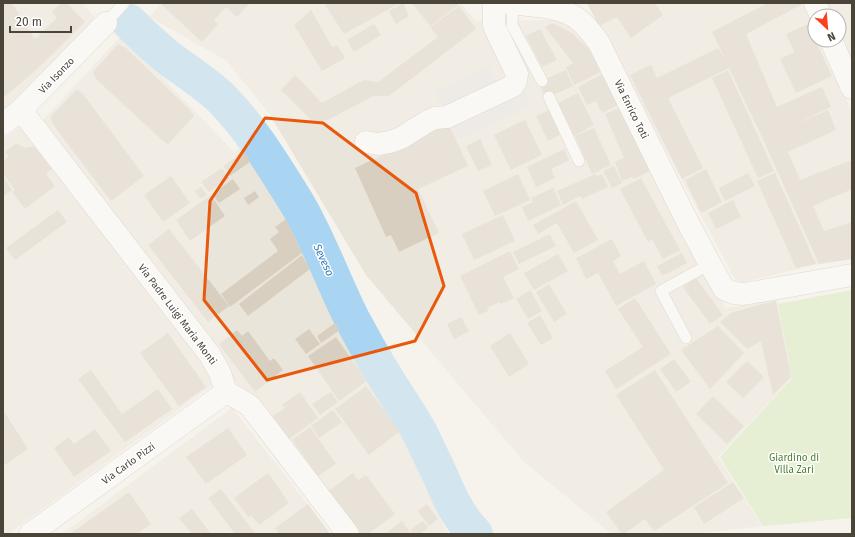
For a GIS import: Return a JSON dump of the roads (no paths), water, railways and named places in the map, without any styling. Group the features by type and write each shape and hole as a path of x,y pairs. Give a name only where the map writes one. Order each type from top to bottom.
{"street":[{"path":"366,142 378,144 401,138 434,118 447,117 513,86 516,81 517,74 494,26 505,3"},
{"name":"Via Enrico Toti","path":"505,3 545,7 567,12 580,20 590,31 599,43 686,219 724,289 734,293 743,294 852,275"},
{"name":"Via Isonzo","path":"3,124 21,110 106,23"},
{"path":"834,48 852,88"},
{"name":"Via Padre Luigi Maria Monti","path":"21,110 210,356 220,373 226,392"},
{"path":"226,392 239,398 250,406 348,534"},
{"name":"Via Carlo Pizzi","path":"30,534 226,392"}],"lane":[{"path":"106,23 124,3"},
{"path":"505,3 512,25 542,81"},
{"path":"549,97 579,161"},
{"path":"686,338 661,291 710,264"}],"waterway":[{"name":"Seveso","path":"129,22 166,56 201,81 221,98 243,123 262,149 306,219 352,319 378,366 421,435 454,506 475,534"}],"park label":[{"name":"Giardino di Villa Zari","path":"794,462"}]}
